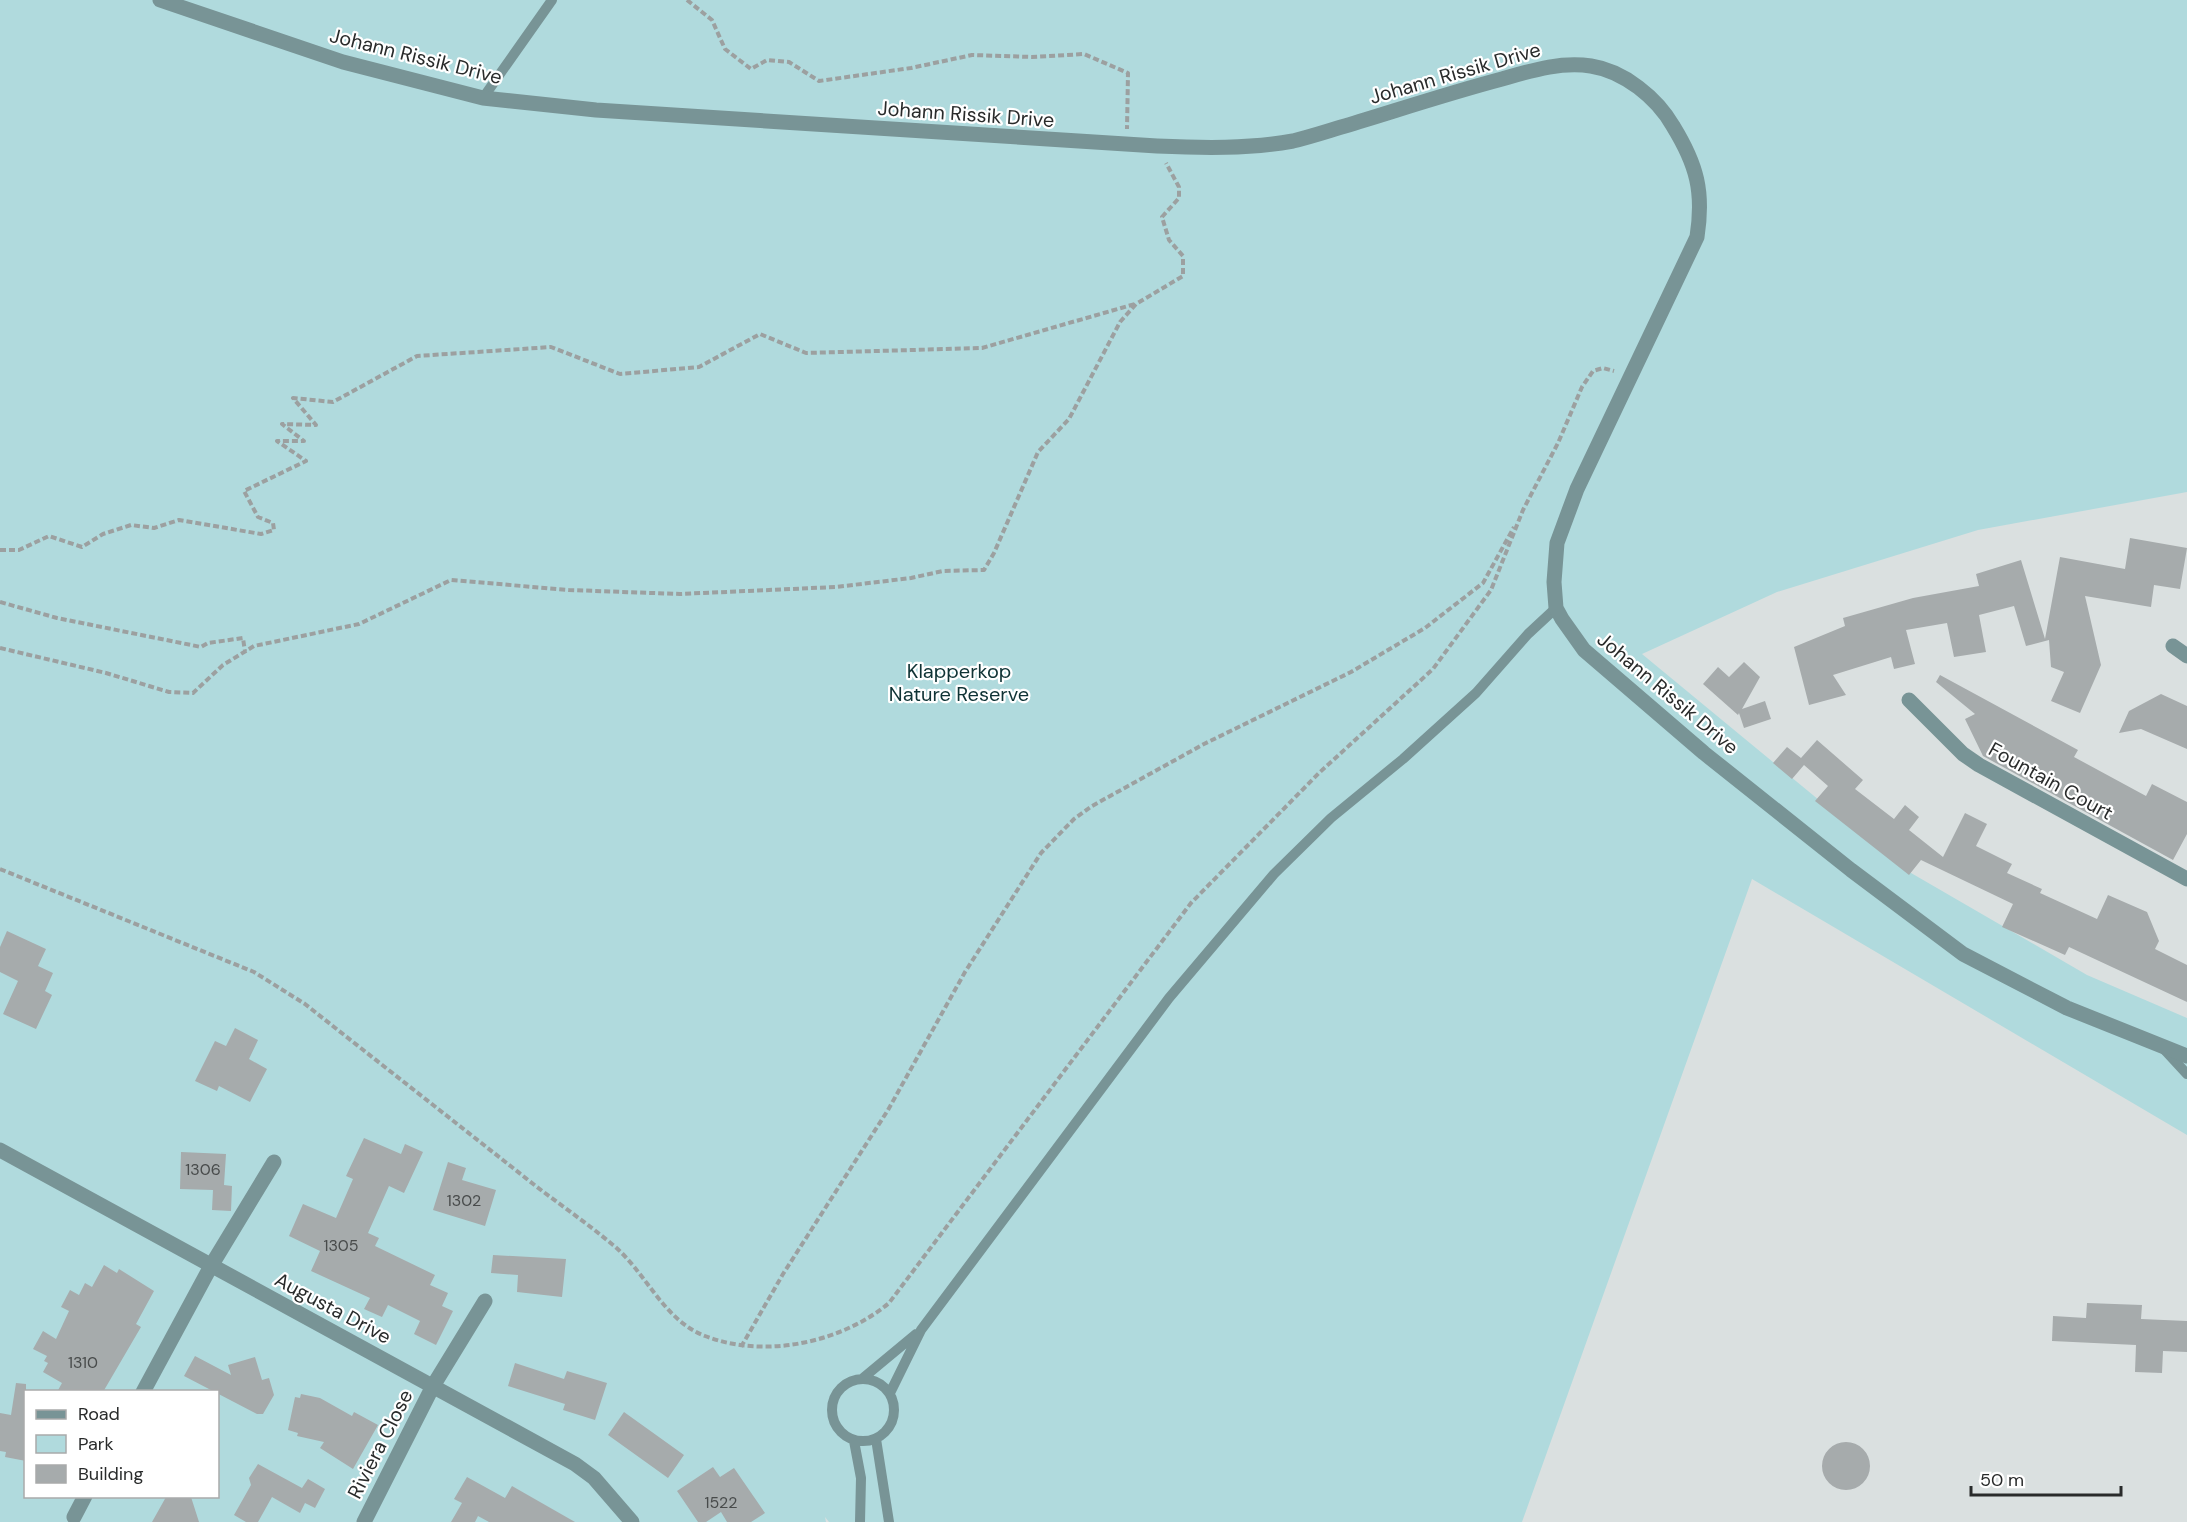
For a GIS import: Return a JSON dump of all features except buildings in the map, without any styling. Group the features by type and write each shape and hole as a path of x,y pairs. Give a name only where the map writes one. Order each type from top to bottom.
{"street":[{"name":"Johann Rissik Drive","path":"160,0 342,62 483,98 619,112 1209,149 1293,141 1458,90 1548,66 1591,66 1621,76 1643,91 1668,117 1690,152 1700,186 1701,211 1697,237 1577,489 1557,543 1554,582 1556,608 1572,635 1592,657 1704,753 1833,856 1963,954 2067,1008 2187,1056"},
{"path":"2173,646 2187,656"},
{"name":"Fountain Court","path":"1909,700 1963,754 1979,765 2187,879"},
{"name":"Augusta Drive","path":"0,1150 575,1464 594,1478 632,1522"},
{"path":"143,1390 211,1266 274,1162"},
{"name":"Riviera Close","path":"363,1522 433,1386 485,1301"},
{"path":"75,1517 85,1498"}],"lane":[{"path":"483,98 552,0"},
{"path":"890,1393 921,1330 1169,998 1274,874 1331,818 1403,759 1476,693 1528,634 1556,608"},
{"path":"2159,1045 2187,1074"},
{"path":"860,1522 861,1478 854,1441 836,1426 832,1405 843,1386 863,1378 921,1330"},
{"path":"854,1441 876,1439 885,1433 895,1413 890,1393 882,1384 863,1378"},
{"path":"876,1439 889,1522"}],"path":[{"path":"0,550 19,550 50,536 82,547 103,534 131,525 154,528 179,520 261,534 274,530 273,523 258,517 244,491 306,461 277,441 304,441 282,424 316,425 293,398 333,402 417,356 551,347 621,374 699,367 760,334 806,353 982,348 1136,304 1183,276 1183,256 1170,240 1162,217 1179,198 1179,187 1151,135 1127,132 1128,73 1084,54 1032,57 972,55 911,68 819,81 789,62 767,60 751,69 725,49 712,20 687,0"},
{"path":"0,648 106,673 169,692 193,693 223,665 254,646 359,624 451,580 569,590 680,594 836,587 911,578 943,571 984,570 994,553 1038,453 1069,419 1120,322 1136,304"},
{"path":"741,1347 783,1274 888,1110 965,972 1048,845 1074,819 1092,806 1203,744 1351,672 1425,628 1483,583 1558,442 1582,387 1593,371 1603,368 1610,369 1630,380"},
{"path":"0,868 254,972 305,1004 615,1246 667,1307 687,1325 704,1336 741,1347 768,1348 811,1340 864,1322 889,1303 1191,903 1319,773 1433,669 1491,590 1523,510"},
{"path":"0,602 57,618 201,647 208,643 243,638 245,652"}],"green space":[{"name":"Klapperkop Nature Reserve","path":"0,0 2187,0 2187,492 1978,530 1777,592 1642,654 1899,866 2087,975 2187,1018 2187,1135 1752,879 1522,1522 829,1522 825,1517 826,1522 0,1522"}]}
